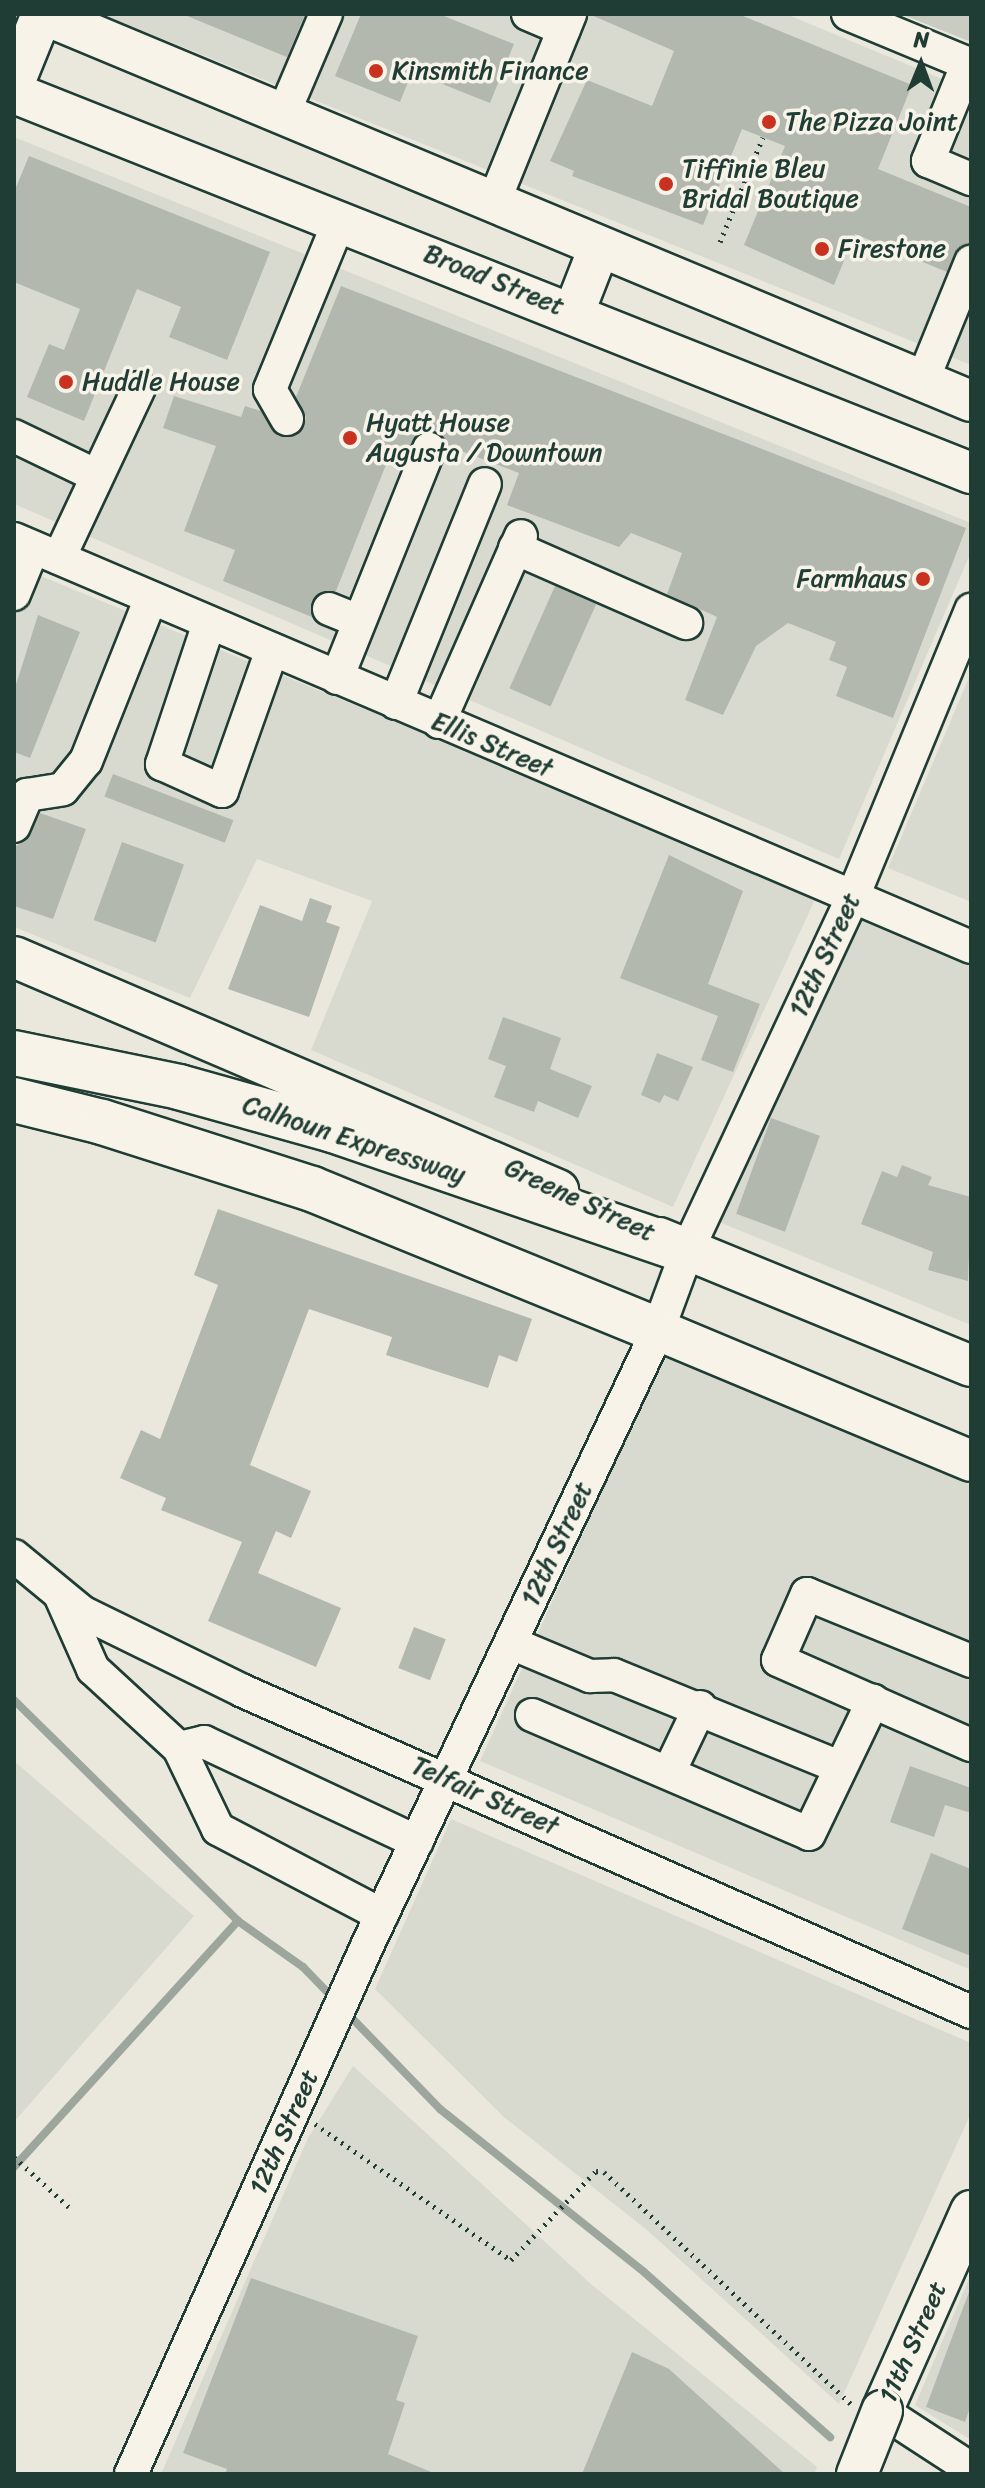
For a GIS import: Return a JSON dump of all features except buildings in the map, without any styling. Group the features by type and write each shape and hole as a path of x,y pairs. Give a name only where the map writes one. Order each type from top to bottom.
{"highway":[{"name":"Calhoun Expressway","path":"14,1053 179,1087 333,1130 687,1251"},
{"path":"14,1100 102,1122 312,1189 658,1330"}],"main road":[{"path":"14,83 42,14 282,117 971,401"},
{"name":"Broad Street","path":"14,93 340,219 971,473"},
{"path":"574,312 599,248"},
{"name":"Greene Street","path":"14,957 496,1161 687,1251 971,1366"},
{"path":"658,1330 971,1461"},
{"name":"11th Street","path":"857,2474 871,2412 971,2211"}],"street":[{"path":"282,117 326,14"},
{"path":"493,204 567,21 528,14"},
{"path":"848,14 970,64 928,161 971,179"},
{"path":"287,419 270,389 340,219"},
{"path":"922,382 971,262"},
{"path":"14,594 35,549 97,476 139,388"},
{"path":"14,436 97,476"},
{"path":"337,678 429,449"},
{"path":"396,703 485,484"},
{"path":"439,722 518,542 686,623"},
{"name":"Ellis Street","path":"35,549 971,947"},
{"path":"14,826 21,792 63,789 86,761 151,598"},
{"path":"329,609 359,621"},
{"name":"12th Street","path":"131,2474 368,1944 658,1330 687,1251 852,899 971,610"},
{"path":"209,623 162,764 222,791 272,650"},
{"path":"425,631 470,651"},
{"name":"Telfair Street","path":"14,1556 82,1612 243,1691 971,2012"},
{"path":"60,1594 93,1669 179,1748 218,1829 382,1915"},
{"path":"971,1661 807,1594 778,1660 971,1743"},
{"path":"516,1633 604,1660 614,1675 700,1707 840,1767"},
{"path":"532,1715 809,1834 873,1701"},
{"path":"669,1772 700,1707"},
{"path":"179,1748 204,1742 417,1842"},
{"path":"871,2412 971,2469"}],"path":[{"path":"720,242 763,137"},
{"path":"311,2121 503,2259 520,2257 596,2171 604,2172 871,2412"},
{"path":"14,2157 69,2207"}],"shaded area":[{"path":"101,14 786,14 971,91 971,365"},
{"path":"901,14 971,14 971,42"},
{"path":"14,137 971,523 971,552 839,859 14,504"},
{"path":"14,565 817,895 673,1207 311,1050 372,901 257,859 190,998 14,927"},
{"path":"971,673 971,902 888,868"},
{"path":"858,918 971,964 971,1325 719,1222"},
{"path":"665,1352 971,1483 971,1970 480,1761"},
{"path":"14,1761 194,1916 14,2122"},
{"path":"451,1819 971,2043 971,2113 839,2404 647,2230 505,2118 375,1989"},
{"path":"353,2066 591,2284 817,2467 814,2474 161,2474 308,2138"},
{"path":"971,2274 971,2440 915,2405"}],"waterway":[{"path":"14,1700 238,1921 303,1967 335,2000"},
{"path":"14,2167 238,1921"},
{"path":"347,2013 440,2109 644,2272 830,2437"}],"place":[{"name":"Kinsmith Finance","path":"376,71"},
{"name":"The Pizza Joint","path":"769,122"},
{"name":"Tiffinie Bleu Bridal Boutique","path":"666,184"},
{"name":"Firestone","path":"822,249"},
{"name":"Huddle House","path":"66,382"},
{"name":"Hyatt House Augusta / Downtown","path":"350,438"},
{"name":"Farmhaus","path":"923,579"}]}
